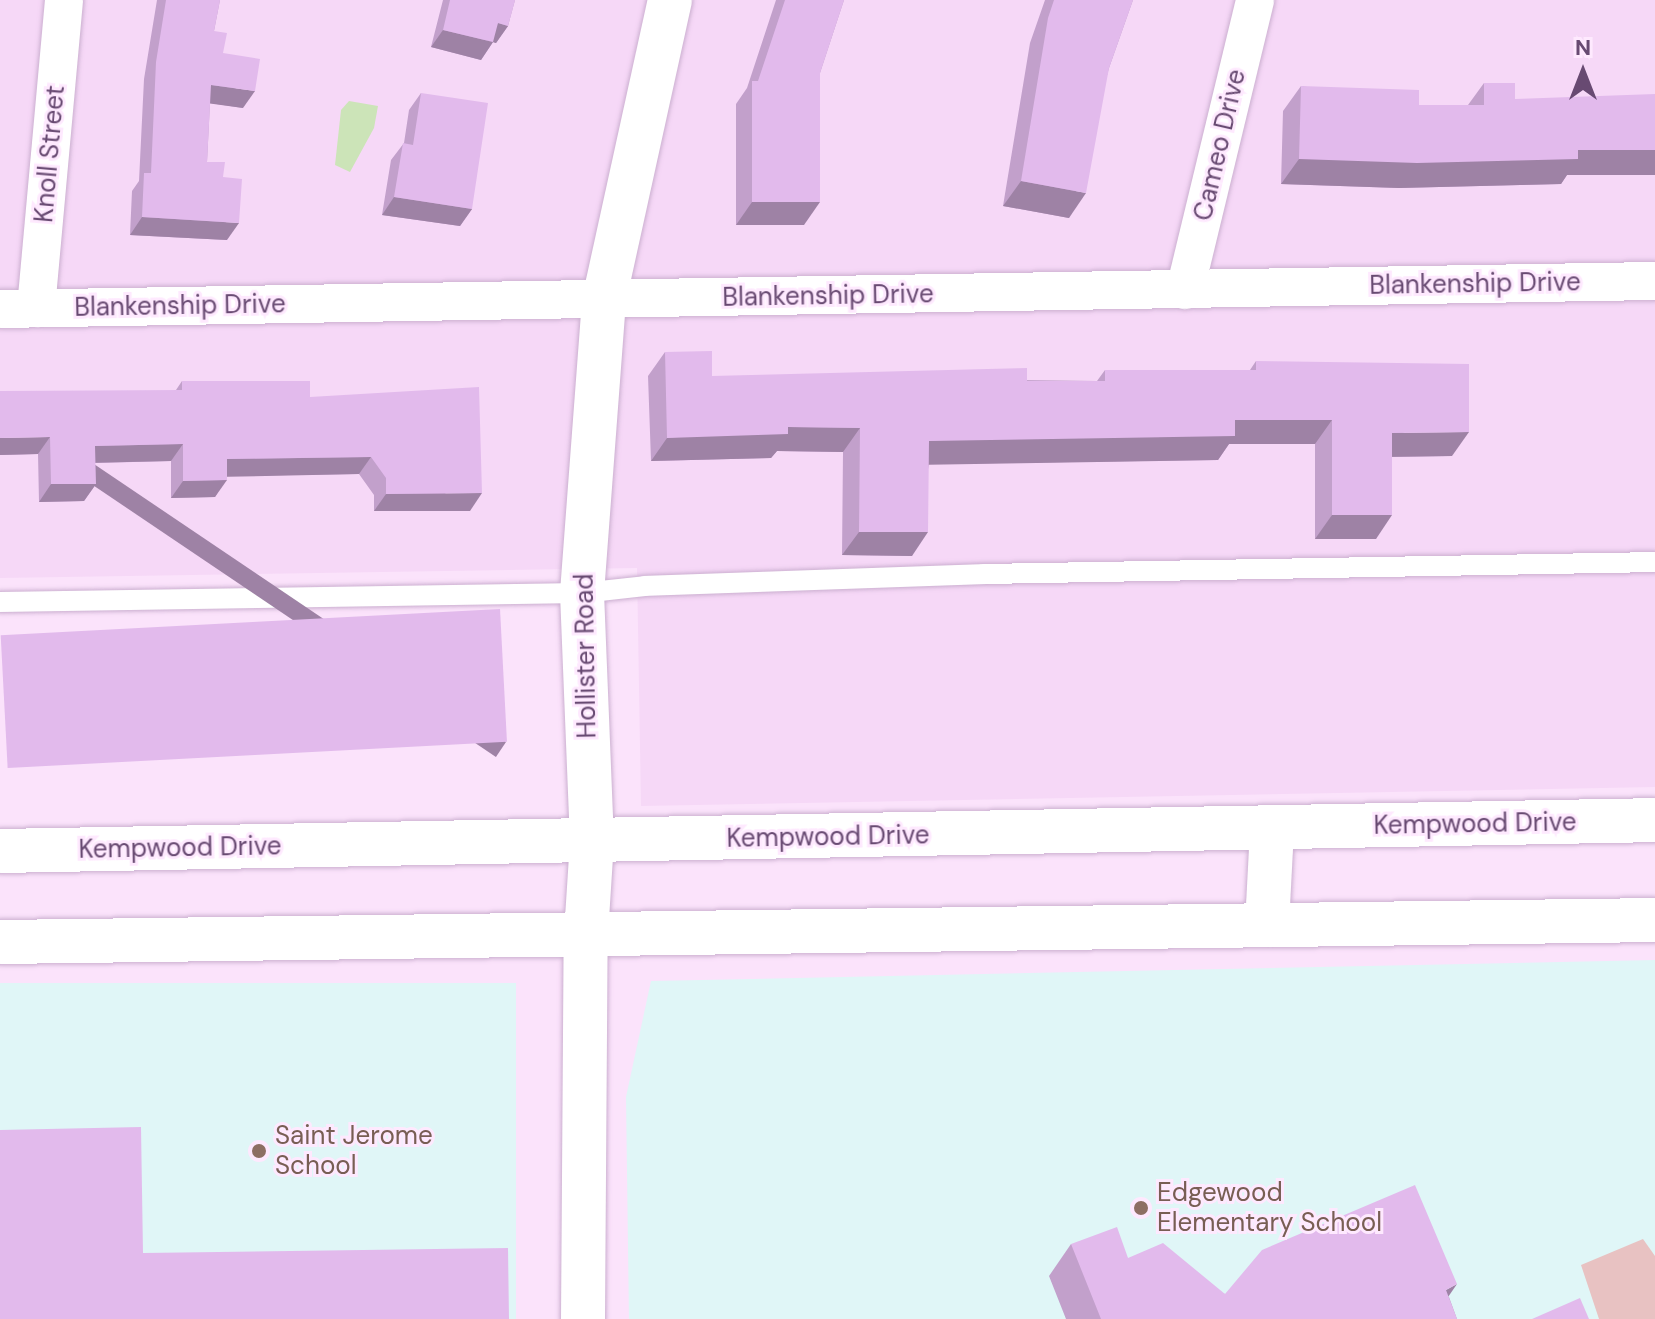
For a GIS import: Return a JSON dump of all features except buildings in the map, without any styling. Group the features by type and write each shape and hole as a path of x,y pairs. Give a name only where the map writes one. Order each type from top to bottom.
{"main road":[{"name":"Hollister Road","path":"583,1319 586,934 592,842 582,593 604,300 670,0"},
{"name":"Kempwood Drive","path":"0,851 1655,820"},
{"path":"1267,925 1272,828"},
{"path":"0,942 1655,920"}],"street":[{"name":"Knoll Street","path":"18,309 64,0"},
{"name":"Cameo Drive","path":"1185,290 1255,0"},
{"name":"Blankenship Drive","path":"18,309 1655,281"}],"lane":[{"path":"0,602 582,593 645,586 984,574 1655,562"}],"shaded area":[{"path":"0,0 1655,0 1655,787 641,806 637,568 0,578"},
{"path":"349,101 378,106 374,128 350,172 335,165 341,110"},
{"name":"Edgewood Elementary School","path":"1655,960 1655,1319 629,1319 626,1097 651,981"},
{"name":"Saint Jerome School","path":"0,983 516,983 516,1319 0,1319"},
{"path":"1643,1239 1655,1256 1655,1319 1599,1319 1581,1265"}],"place":[{"name":"Saint Jerome School","path":"259,1151"},
{"name":"Edgewood Elementary School","path":"1141,1208"}]}
